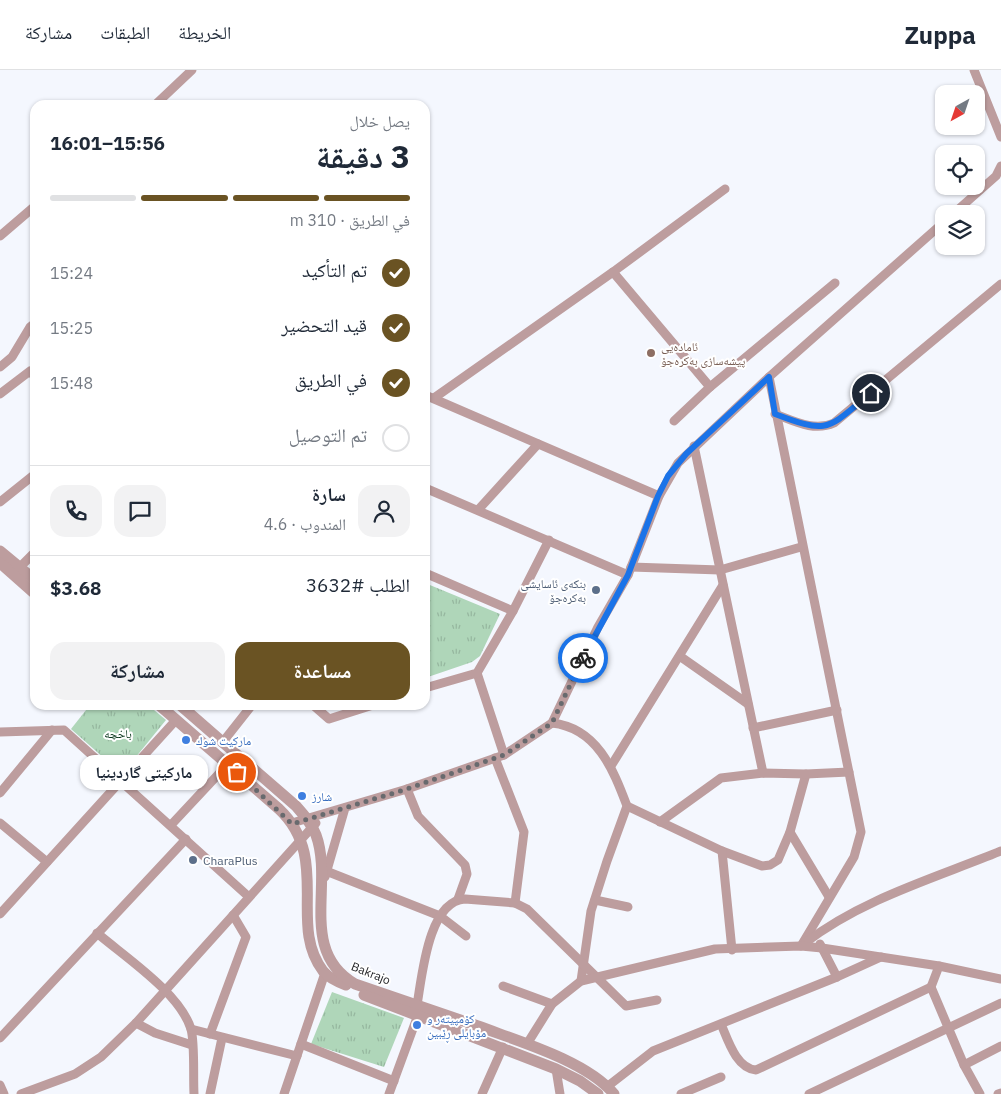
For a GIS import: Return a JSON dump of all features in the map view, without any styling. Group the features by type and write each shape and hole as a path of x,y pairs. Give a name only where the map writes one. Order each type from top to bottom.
{"street":[{"path":"160,100 192,70"},
{"path":"974,70 1001,137"},
{"path":"963,205 996,176 1001,166"},
{"path":"430,395 613,272 725,189"},
{"path":"0,236 30,210"},
{"path":"21,1094 75,1074 100,1057 136,1022 233,915 301,839 310,823 324,814 407,789 500,757 552,723 598,627 629,571 658,496 678,462 769,377 935,230"},
{"path":"613,272 710,387"},
{"path":"674,421 710,387 835,282"},
{"path":"775,414 812,426 820,427 834,423 1001,284"},
{"path":"0,367 12,357 30,327"},
{"path":"0,394 30,371"},
{"path":"769,377 802,547 860,820 860,841 854,857 829,897 813,932 800,946"},
{"path":"430,396 658,496"},
{"path":"478,510 538,444"},
{"path":"694,446 763,773"},
{"path":"0,502 30,478"},
{"path":"430,490 629,571 720,570 802,547"},
{"path":"430,687 477,673 513,611 549,540"},
{"path":"0,551 30,576"},
{"path":"20,567 30,557"},
{"path":"0,563 30,590"},
{"path":"430,576 513,611"},
{"path":"612,766 681,657 723,585"},
{"path":"681,657 748,704"},
{"path":"477,673 500,757 524,832 515,903"},
{"path":"165,710 228,764 292,824 301,839 306,858 312,942 317,959 325,972 284,1094"},
{"name":"Bakrajo","path":"186,710 296,806 310,823 318,843 324,870 320,924 329,960 335,969 355,984 556,1069 580,1081 598,1094"},
{"path":"222,743 248,710"},
{"path":"318,710 329,720 358,710"},
{"path":"753,728 836,710"},
{"path":"0,914 176,720"},
{"path":"552,723 568,725 584,733 612,766 628,806 722,851 762,866 770,865 778,860 790,832 806,774"},
{"path":"0,793 52,730"},
{"path":"0,732 64,730 122,780 249,897"},
{"path":"171,825 228,764"},
{"path":"660,822 721,778 763,773 849,772"},
{"path":"389,1094 418,1010 428,941 440,916 458,899 467,874 465,865 418,816 407,789"},
{"path":"581,981 594,900 606,860 628,806"},
{"path":"345,808 324,870 440,916 466,936"},
{"path":"0,823 47,862"},
{"path":"292,824 310,823"},
{"path":"790,832 829,897"},
{"path":"0,1038 186,839"},
{"path":"722,851 732,950"},
{"path":"813,932 904,888 1001,851"},
{"path":"458,899 515,903 534,914 626,1006 657,1000"},
{"path":"594,900 628,906"},
{"path":"210,1034 246,937 233,915"},
{"path":"813,932 837,977"},
{"path":"97,933 164,990 180,1008 191,1029 194,1094"},
{"path":"527,1044 552,1004 581,981 715,949 732,950 800,946 822,948 939,966 1001,979"},
{"path":"611,1090 624,1072 653,1051 837,977 881,957"},
{"path":"721,1024 739,1061 750,1069 756,1070 931,987 939,966"},
{"name":"Bakrajo","path":"325,972 359,993 527,1044 564,1060 611,1090"},
{"path":"503,986 552,1004"},
{"path":"931,987 964,1065 980,1094"},
{"path":"809,1094 821,1091 1001,1004"},
{"path":"136,1022 155,1033 192,1045"},
{"path":"191,1029 297,1056"},
{"path":"210,1094 222,1038"},
{"path":"301,1044 394,1081"},
{"path":"964,1065 1001,1046"},
{"path":"482,1094 503,1047"},
{"path":"556,1069 560,1094"},
{"path":"681,1094 721,1077"},
{"path":"0,1085 4,1094"}],"green space":[{"path":"430,585 500,614 480,656 472,662 430,676"},
{"name":"باخچە","path":"86,710 154,710 166,720 122,774 71,729"},
{"path":"332,992 404,1018 384,1067 311,1044"}],"way so far":[{"path":"237,772 279,809 292,824 407,789 504,755 552,723 583,658"}],"place":[{"name":"ئامادەیی پیشەسازی بەکرەجۆ","path":"651,353"},
{"name":"بنکەی ئاسایشی بەکرەجۆ","path":"596,590"},
{"name":"ماركيت شوك","path":"186,740"},
{"name":"مارکیتی گاردینیا","path":"237,772"},
{"name":"شارز","path":"302,796"},
{"name":"CharaPlus","path":"193,860"},
{"name":"کۆمپیتەر و مۆبایلی ڕێبین","path":"417,1025"}],"route":[{"path":"583,658 598,627 628,575 658,496 668,476 678,462 694,446 769,377 775,414 812,426 820,427 834,423 871,393"}]}
